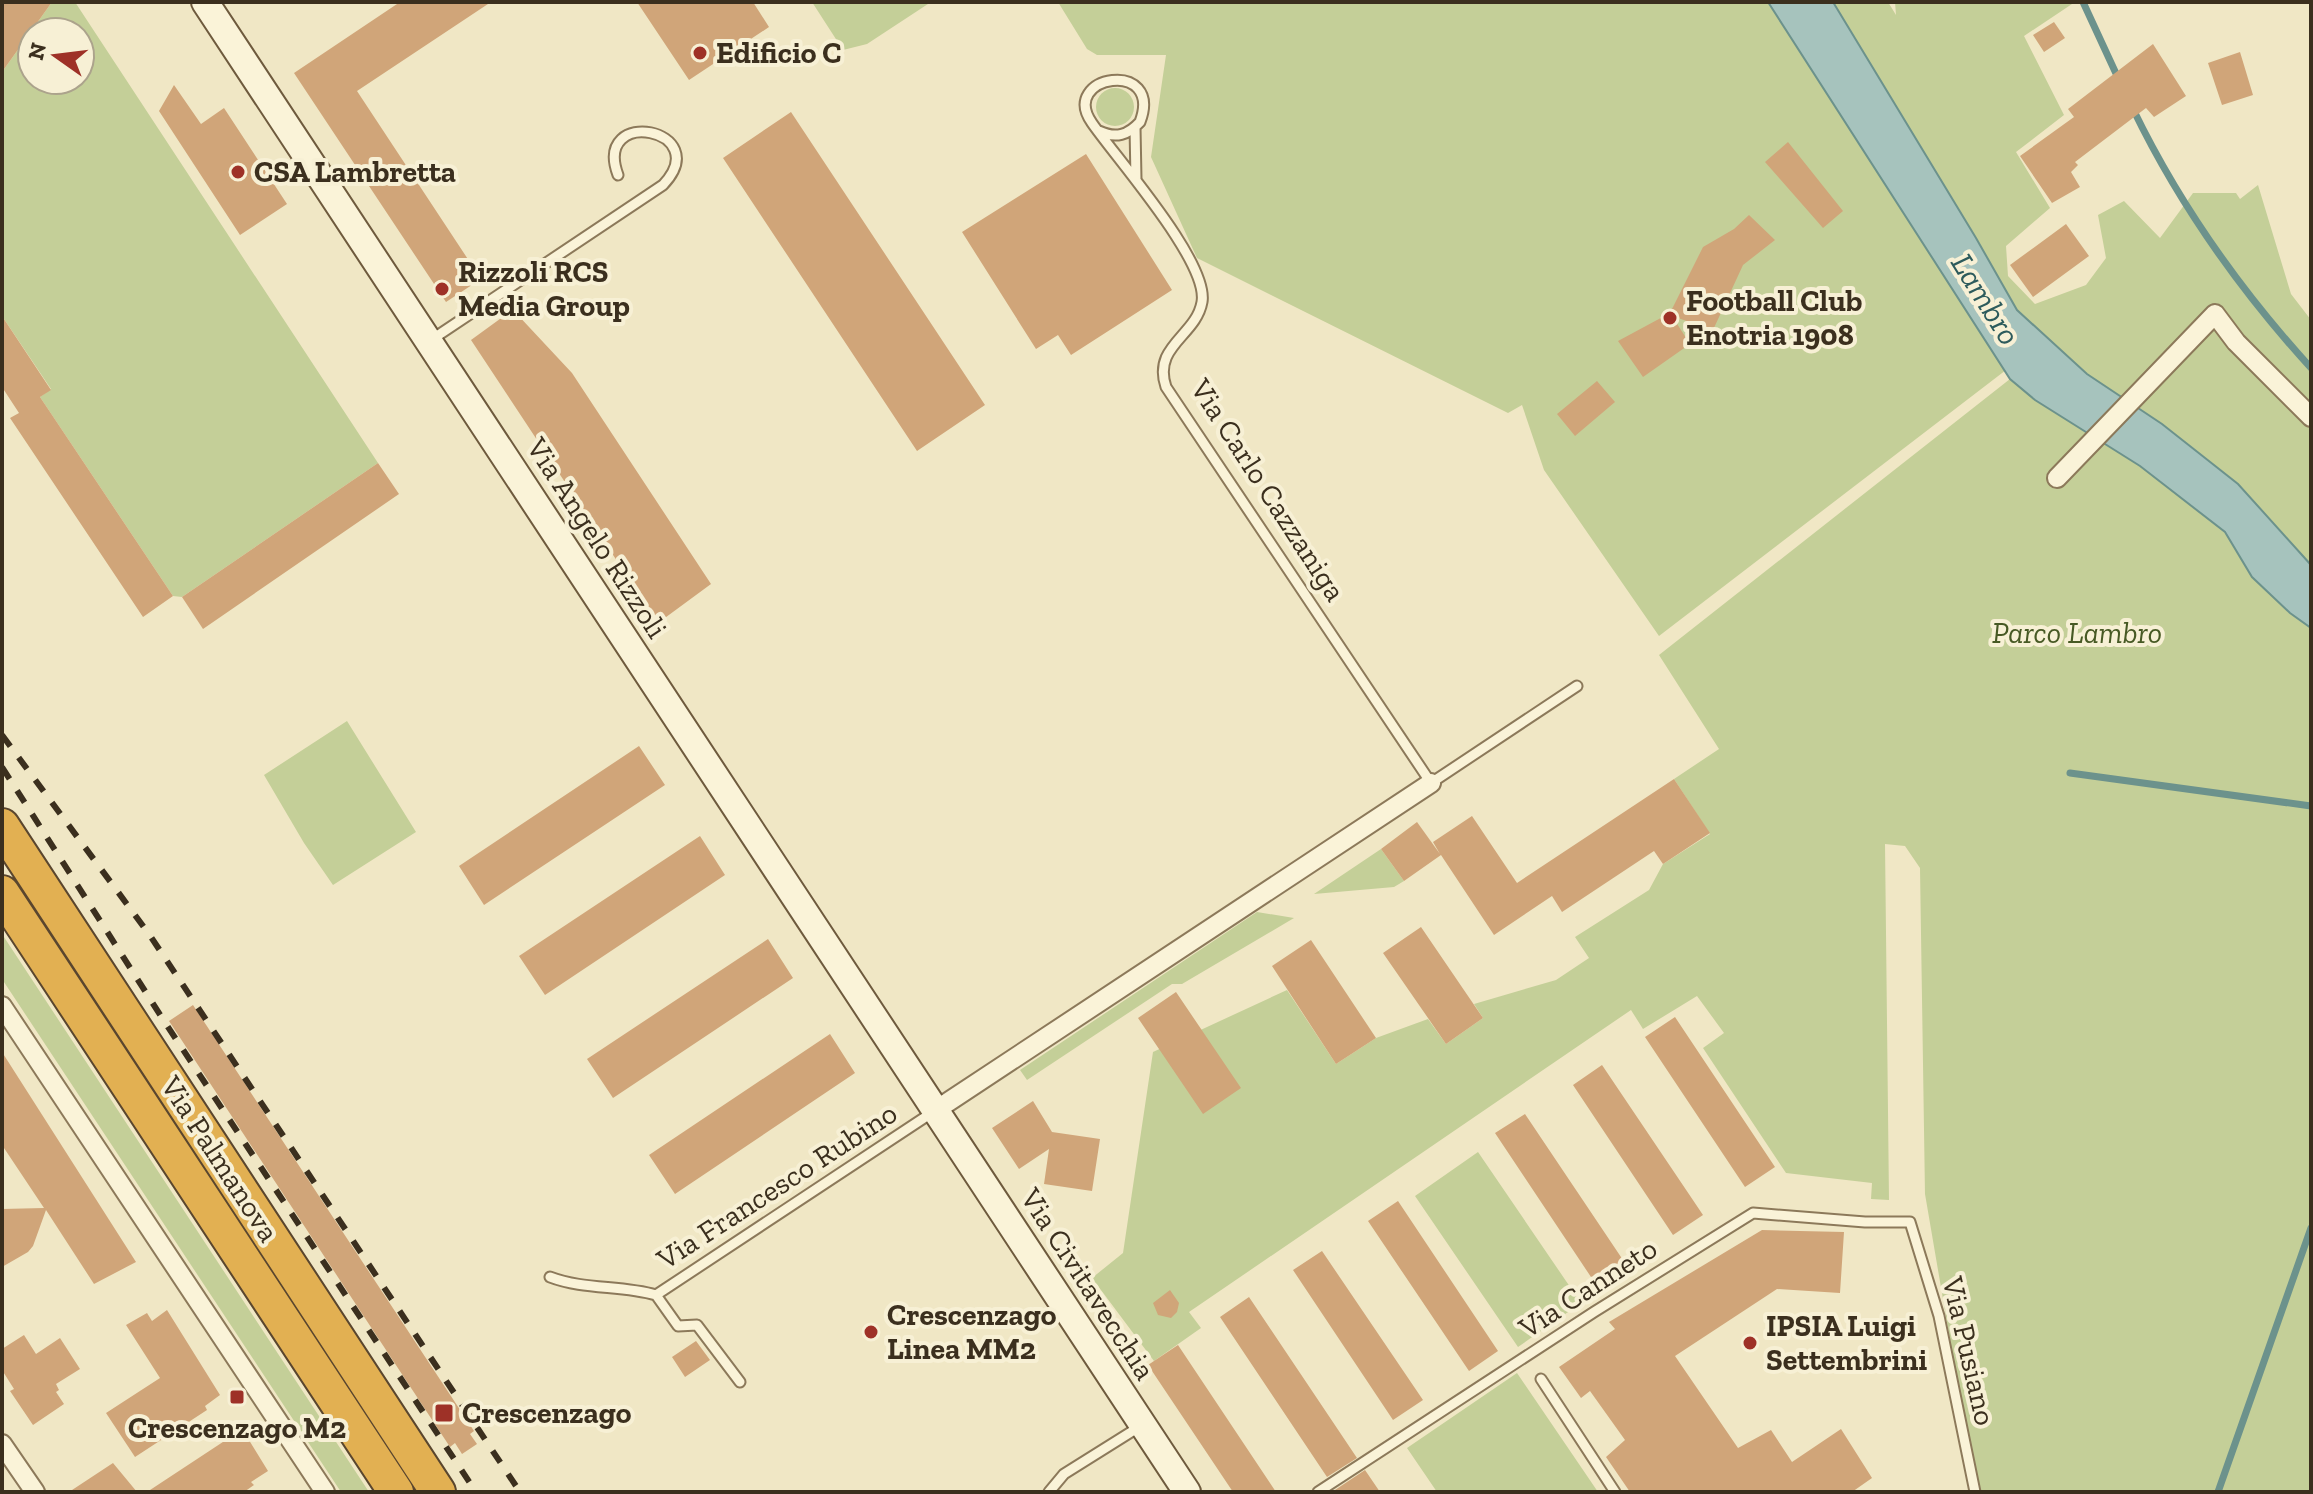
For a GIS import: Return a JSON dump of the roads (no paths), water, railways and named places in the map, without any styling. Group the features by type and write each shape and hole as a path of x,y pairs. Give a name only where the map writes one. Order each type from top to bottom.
{"highway":[{"name":"Via Palmanova","path":"2,826 438,1492"},
{"name":"Via Palmanova","path":"2,893 396,1492"}],"street":[{"name":"Via Angelo Rizzoli","path":"205,2 936,1110"},
{"path":"2063,473 2215,314 2236,342 2311,417"},
{"path":"936,1110 1431,783"},
{"path":"2,1006 325,1492"},
{"name":"Via Civitavecchia","path":"936,1110 1187,1492"},
{"path":"2,1444 35,1492"}],"lane":[{"path":"1135,127 1118,136 1099,131 1089,118 1087,99 1094,87 1108,79 1129,83 1139,92 1143,110 1135,127 1136,179"},
{"path":"429,341 663,185 675,168 672,147 659,134 650,131 631,134 618,147 615,156 618,175"},
{"name":"Via Carlo Cazzaniga","path":"1099,131 1136,179 1194,265 1202,286 1198,314 1165,360 1162,371 1166,387 1431,783"},
{"path":"1431,783 1577,686"},
{"name":"Via Francesco Rubino","path":"550,1277 569,1284 631,1289 656,1295 936,1110"},
{"name":"Via Canneto","path":"1318,1492 1594,1312 1753,1213 1865,1222 1910,1222"},
{"name":"Via Pusiano","path":"1910,1222 1939,1316 1975,1492"},
{"path":"656,1295 678,1326 697,1325 740,1382"},
{"path":"1541,1379 1615,1492"},
{"path":"1049,1492 1064,1474 1143,1425"}],"water":[{"name":"Lambro","path":"1768,2 1833,2 2017,310 2087,374 2162,424 2238,484 2311,565 2311,628 2252,577 2225,532 2140,466 2035,400 2010,379"}],"waterway":[{"path":"2083,2 2119,80"},
{"path":"2133,109 2191,213 2235,277 2311,368"},
{"path":"2070,773 2311,806"},
{"path":"2218,1492 2311,1228"}],"railway":[{"path":"2,735 149,934 520,1492"},
{"path":"2,767 166,1024 476,1492"}],"place":[{"name":"Edificio C","path":"700,53"},
{"name":"CSA Lambretta","path":"238,172"},
{"name":"Rizzoli RCS Media Group","path":"442,289"},
{"name":"Football Club Enotria 1908","path":"1670,318"},
{"name":"Crescenzago Linea MM2","path":"871,1332"},
{"name":"IPSIA Luigi Settembrini","path":"1750,1343"},
{"name":"Crescenzago M2","path":"237,1397"},
{"name":"Crescenzago","path":"444,1413"}],"park label":[{"name":"Parco Lambro","path":"2077,633"}]}
